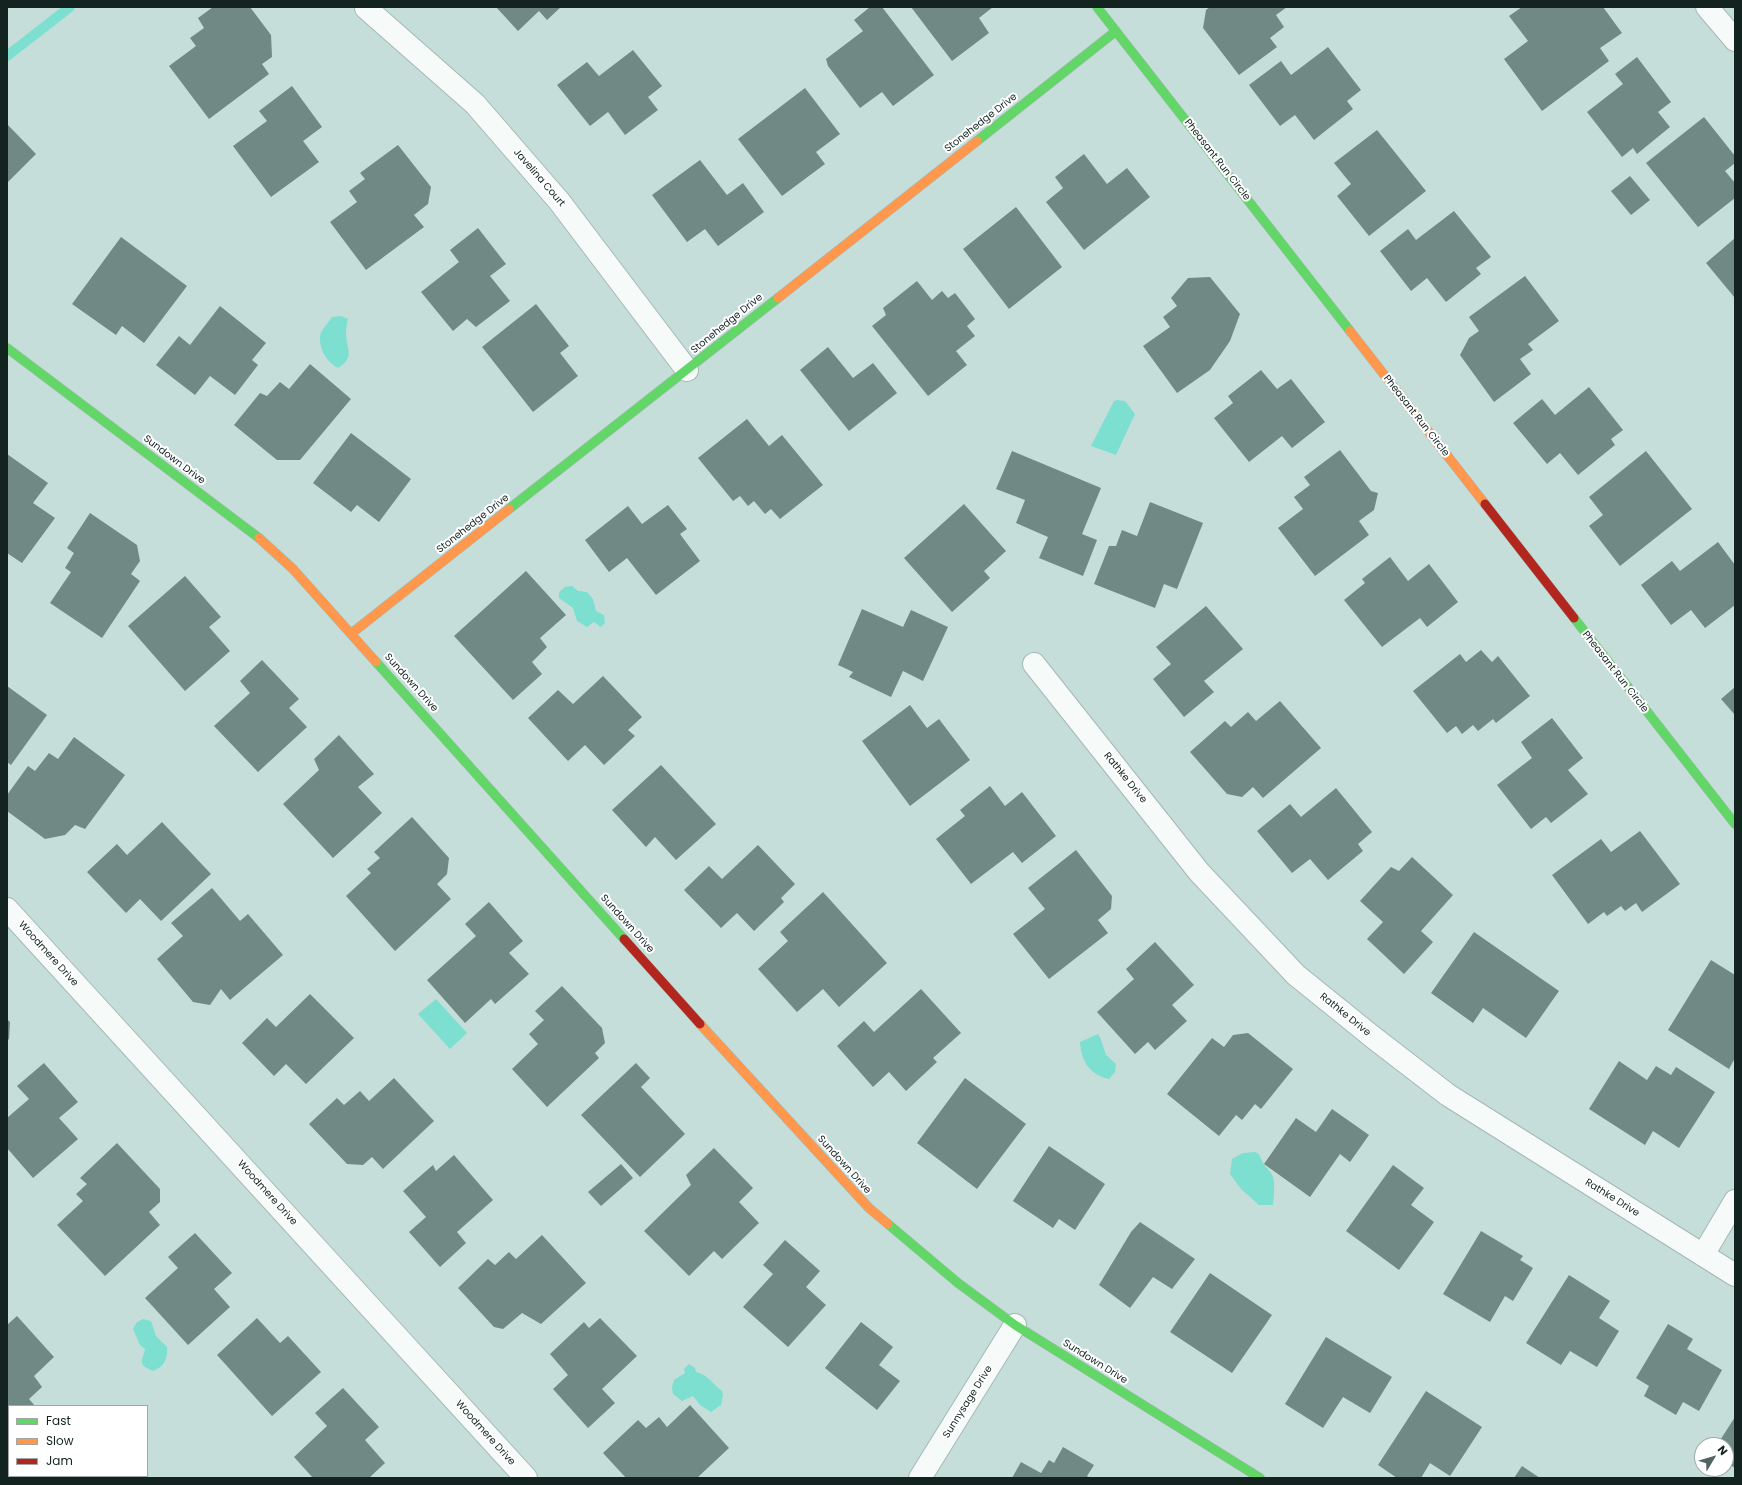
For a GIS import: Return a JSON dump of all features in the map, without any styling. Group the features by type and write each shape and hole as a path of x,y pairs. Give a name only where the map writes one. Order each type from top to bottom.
{"street":[{"name":"Pheasant Run Circle","path":"1097,7 1735,824"},
{"path":"1707,7 1735,40"},
{"name":"Javelina Court","path":"366,8 475,104 559,201 687,370"},
{"name":"Stonehedge Drive","path":"352,633 1116,31"},
{"name":"Sundown Drive","path":"7,348 252,532 293,569 352,633 712,1037 868,1208 958,1283 1015,1325 1260,1478"},
{"name":"Rathke Drive","path":"1034,664 1199,872 1296,975 1448,1095 1735,1275"},
{"name":"Woodmere Drive","path":"7,909 526,1478"},
{"path":"1703,1255 1735,1200"},
{"name":"Sunnysage Drive","path":"920,1478 1015,1325"}],"shaded area":[{"path":"341,316 348,319 346,338 349,352 347,360 338,368 324,355 320,336 323,329 332,317"},
{"path":"1114,401 1125,401 1135,414 1116,455 1091,446"},
{"path":"572,586 578,591 587,592 593,599 596,611 604,615 605,623 601,627 594,622 587,627 577,621 573,608 559,598 559,592 565,587"},
{"path":"436,999 467,1033 450,1049 418,1014"},
{"path":"1098,1034 1106,1055 1116,1064 1115,1072 1109,1079 1092,1071 1082,1055 1080,1042"},
{"path":"1255,1152 1259,1154 1265,1166 1273,1176 1273,1205 1259,1205 1241,1189 1230,1174 1232,1159 1243,1153"},
{"path":"143,1319 151,1321 156,1336 167,1347 167,1355 163,1365 153,1371 142,1362 145,1349 140,1345 133,1329 137,1322"},
{"path":"689,1364 695,1368 696,1372 707,1377 722,1391 723,1395 721,1405 711,1412 700,1405 693,1396 682,1401 673,1394 672,1387 674,1380 685,1373 684,1369"}],"building":[{"path":"213,7 250,7 271,35 272,57 262,64 269,74 209,119 169,66 196,46 190,38 204,28 198,18"},
{"path":"496,7 561,7 547,20 539,11 518,31"},
{"path":"870,7 882,7 934,75 893,106 882,92 860,108 828,66 826,59 863,31 854,20"},
{"path":"911,7 993,7 979,18 989,33 952,61"},
{"path":"1210,7 1287,7 1276,15 1284,27 1270,38 1277,47 1239,75 1203,28 1206,10"},
{"path":"1522,7 1603,7 1622,33 1600,48 1609,61 1542,111 1504,59 1528,41 1509,16"},
{"path":"1328,47 1361,90 1347,101 1353,109 1314,140 1295,115 1280,126 1249,85 1281,61 1291,75"},
{"path":"633,50 662,86 648,97 658,110 625,135 608,112 590,126 557,85 587,62 599,76"},
{"path":"1637,57 1671,102 1658,112 1670,127 1637,154 1633,148 1622,157 1587,112 1623,84 1615,74"},
{"path":"292,86 322,127 303,141 319,162 271,197 233,146 267,121 259,111"},
{"path":"805,88 840,134 816,152 825,164 782,196 738,139"},
{"path":"1704,117 1735,156 1735,163 1725,171 1735,183 1735,198 1698,227 1646,163"},
{"path":"7,124 36,154 7,183"},
{"path":"1377,130 1426,191 1369,236 1337,196 1351,184 1334,163"},
{"path":"398,145 431,187 428,204 414,215 424,227 366,270 330,222 357,202 349,191 365,179 360,173"},
{"path":"1084,154 1107,184 1127,168 1150,197 1084,250 1046,202 1063,188 1055,177"},
{"path":"700,160 727,195 743,183 764,212 718,246 705,229 687,242 652,195"},
{"path":"1630,176 1650,200 1631,215 1611,191"},
{"path":"1016,207 1062,267 1009,309 963,249"},
{"path":"1454,211 1491,257 1476,268 1481,274 1446,302 1427,278 1411,291 1380,251 1408,229 1416,240"},
{"path":"478,228 506,264 490,276 510,301 476,327 467,319 453,331 421,292 459,262 450,250"},
{"path":"121,237 187,286 144,343 122,326 116,335 72,304"},
{"path":"1735,238 1735,298 1706,263"},
{"path":"1525,276 1559,321 1528,344 1533,350 1520,359 1531,374 1494,402 1460,355 1469,338 1479,331 1469,317"},
{"path":"1210,277 1240,314 1230,341 1210,370 1177,393 1143,346 1170,327 1163,317 1177,306 1171,298 1188,278"},
{"path":"917,281 932,300 942,291 948,298 955,293 975,319 967,326 975,336 956,351 967,365 928,396 872,326 886,315 883,308"},
{"path":"536,304 569,346 560,353 578,376 533,412 482,347"},
{"path":"220,306 266,343 252,360 258,365 235,395 210,376 195,395 156,365 179,336 190,345"},
{"path":"828,347 853,378 873,363 897,393 849,431 800,370"},
{"path":"310,364 351,399 300,460 277,460 234,425 260,393 267,396 280,382 289,389"},
{"path":"1261,370 1277,389 1291,379 1325,422 1292,448 1282,436 1249,462 1214,418 1233,403 1228,396"},
{"path":"1589,387 1623,430 1611,439 1615,445 1578,475 1560,453 1547,464 1513,423 1542,399 1555,415"},
{"path":"747,419 769,446 782,435 823,485 780,519 771,509 765,514 754,501 748,506 740,496 733,501 698,458"},
{"path":"351,433 411,479 379,522 357,505 351,512 313,483"},
{"path":"1340,450 1371,491 1378,493 1374,510 1359,521 1369,535 1315,576 1278,528 1303,509 1294,497 1310,485 1304,477"},
{"path":"1012,451 1101,488 1082,534 1097,540 1083,576 1039,558 1048,537 1016,523 1025,500 996,489"},
{"path":"1646,451 1692,509 1620,566 1589,526 1603,515 1589,497"},
{"path":"7,454 48,483 33,503 55,518 22,563 7,553"},
{"path":"1150,502 1203,523 1177,589 1164,584 1155,608 1094,584 1109,546 1116,546 1122,530 1137,536"},
{"path":"964,504 1006,551 984,571 990,578 952,612 904,558"},
{"path":"668,505 687,529 680,534 700,561 656,595 627,558 609,572 585,540 628,506 642,524"},
{"path":"90,513 137,545 140,561 131,574 140,581 102,638 50,603 71,572 65,568 74,553 67,548"},
{"path":"1718,542 1735,565 1735,605 1705,628 1691,610 1671,625 1641,585 1672,561 1680,571"},
{"path":"1390,557 1408,581 1429,564 1458,602 1427,627 1420,618 1382,647 1344,600 1365,583 1362,579"},
{"path":"526,571 566,615 540,638 547,647 532,662 542,674 513,700 454,636"},
{"path":"185,576 221,617 209,627 230,651 185,691 128,626"},
{"path":"1206,606 1243,649 1204,681 1214,692 1184,717 1153,679 1171,664 1156,647"},
{"path":"862,609 903,627 911,610 948,627 923,681 903,671 891,697 849,677 853,672 838,665"},
{"path":"1481,650 1492,662 1498,656 1530,696 1496,723 1493,719 1478,731 1473,725 1462,734 1456,726 1447,733 1413,691 1460,654 1466,662"},
{"path":"262,660 299,699 289,708 307,727 258,772 214,726 250,693 240,681"},
{"path":"603,676 642,717 628,730 635,736 604,765 585,745 568,761 528,718 558,690 573,704"},
{"path":"7,686 47,715 11,765 7,762"},
{"path":"1735,687 1735,715 1721,699"},
{"path":"1280,701 1321,748 1263,798 1253,787 1242,797 1227,794 1190,752 1225,721 1231,727 1248,712 1256,721"},
{"path":"910,705 927,728 939,719 970,760 910,806 862,741"},
{"path":"1552,718 1583,758 1568,770 1588,794 1551,823 1546,817 1531,829 1497,785 1532,758 1521,742"},
{"path":"339,735 374,774 358,787 382,813 333,858 283,804 319,770 314,759"},
{"path":"74,737 125,775 85,829 75,825 65,835 45,839 7,811 7,795 28,766 35,771 49,753 58,759"},
{"path":"661,765 716,824 676,860 655,837 646,847 612,810"},
{"path":"990,786 1005,806 1022,792 1056,836 1022,863 1013,852 971,884 936,839 965,816 960,810"},
{"path":"1336,788 1372,832 1358,844 1363,851 1328,880 1310,859 1292,873 1257,831 1290,804 1301,817"},
{"path":"412,817 449,858 447,874 437,884 451,899 395,951 346,896 371,873 367,869 380,858 374,852"},
{"path":"162,822 211,874 161,921 140,899 126,913 87,872 117,844 127,855"},
{"path":"1640,831 1680,884 1642,912 1636,903 1625,911 1621,906 1607,916 1604,912 1588,924 1552,875 1601,839 1611,852"},
{"path":"758,845 795,884 781,898 784,902 754,931 737,913 721,928 684,890 709,866 722,879"},
{"path":"1076,850 1112,896 1111,909 1098,920 1108,933 1049,979 1013,934 1045,909 1028,888"},
{"path":"1412,857 1453,895 1421,931 1433,942 1404,974 1367,939 1383,922 1360,901 1391,867 1399,871"},
{"path":"212,888 240,921 248,914 283,955 230,1000 221,989 210,1005 193,1002 157,959 183,936 171,923"},
{"path":"823,892 887,963 839,1007 823,989 797,1012 758,969 788,941 780,932"},
{"path":"489,902 523,941 509,953 529,974 495,1004 491,999 465,1023 427,980 476,936 465,924"},
{"path":"1474,932 1559,991 1526,1038 1483,1008 1473,1023 1431,993"},
{"path":"1155,942 1194,985 1172,1005 1187,1021 1155,1050 1148,1042 1135,1054 1097,1012 1134,979 1126,969"},
{"path":"1711,960 1735,975 1735,1058 1729,1069 1668,1030"},
{"path":"562,986 602,1028 605,1043 595,1053 599,1058 547,1107 512,1069 538,1044 529,1034 544,1020 535,1011"},
{"path":"921,989 961,1033 933,1058 937,1062 906,1091 889,1072 873,1087 837,1046 864,1021 874,1032"},
{"path":"310,994 354,1038 306,1084 286,1064 274,1076 242,1043 267,1018 276,1027"},
{"path":"7,1019 10,1022 9,1039 7,1041"},
{"path":"1248,1033 1293,1069 1261,1109 1255,1104 1242,1120 1236,1115 1219,1136 1167,1094 1212,1038 1224,1047 1233,1035"},
{"path":"1619,1061 1647,1080 1656,1066 1671,1075 1676,1067 1715,1092 1679,1148 1653,1131 1645,1145 1589,1109"},
{"path":"44,1063 78,1102 59,1118 78,1139 33,1178 7,1148 7,1118 29,1099 17,1086"},
{"path":"636,1063 650,1078 641,1087 685,1134 640,1177 581,1115"},
{"path":"394,1078 434,1121 383,1169 372,1157 363,1165 347,1164 309,1124 337,1098 344,1105 360,1091 369,1101"},
{"path":"965,1078 1026,1124 977,1189 917,1143"},
{"path":"1332,1109 1369,1135 1350,1162 1340,1154 1310,1197 1264,1164 1296,1118 1316,1132"},
{"path":"117,1143 160,1189 160,1202 149,1212 160,1225 105,1276 57,1225 83,1201 76,1194 87,1184 80,1178"},
{"path":"1049,1146 1105,1184 1075,1230 1059,1219 1053,1228 1013,1201"},
{"path":"714,1148 753,1188 739,1202 759,1223 722,1259 714,1251 689,1276 644,1231 691,1185 686,1175"},
{"path":"454,1155 493,1200 457,1232 466,1243 440,1267 409,1232 426,1217 403,1191 433,1165 436,1171"},
{"path":"621,1164 633,1178 601,1206 588,1192"},
{"path":"1393,1165 1424,1188 1411,1205 1434,1222 1399,1270 1346,1231"},
{"path":"1140,1222 1195,1259 1172,1289 1153,1277 1130,1308 1099,1285 1131,1232"},
{"path":"1481,1231 1523,1256 1520,1260 1533,1268 1513,1301 1505,1296 1490,1322 1443,1294"},
{"path":"195,1233 232,1273 214,1289 230,1307 188,1345 145,1298 178,1268 168,1257"},
{"path":"542,1235 586,1283 541,1324 522,1313 503,1329 494,1327 458,1288 488,1259 495,1265 509,1252 516,1259"},
{"path":"785,1240 820,1271 806,1287 826,1305 788,1347 743,1307 773,1274 763,1265"},
{"path":"1210,1273 1272,1315 1232,1373 1170,1332"},
{"path":"1569,1275 1610,1301 1599,1318 1619,1331 1597,1367 1570,1351 1561,1365 1526,1343"},
{"path":"17,1316 54,1357 34,1376 42,1387 29,1399 34,1405 8,1405 7,1439 7,1325"},
{"path":"257,1318 280,1343 288,1336 321,1372 272,1416 217,1355"},
{"path":"600,1318 637,1356 602,1389 615,1403 588,1428 553,1389 568,1375 550,1354 584,1322 589,1328"},
{"path":"861,1322 893,1347 879,1365 900,1381 877,1410 825,1368"},
{"path":"1668,1324 1693,1339 1687,1349 1722,1370 1699,1411 1683,1402 1676,1415 1644,1396 1649,1386 1636,1378"},
{"path":"1326,1337 1392,1377 1370,1413 1343,1397 1323,1428 1285,1404"},
{"path":"343,1388 379,1427 365,1440 385,1463 369,1478 313,1478 294,1457 327,1426 315,1413"},
{"path":"1426,1391 1482,1427 1450,1476 1430,1463 1421,1478 1397,1478 1378,1465"},
{"path":"690,1405 729,1448 697,1478 626,1478 603,1453 638,1420 646,1428 659,1417 667,1427"},
{"path":"1735,1417 1735,1468 1734,1437 1722,1437"},
{"path":"1063,1447 1094,1465 1087,1476 1090,1478 1012,1478 1021,1462 1041,1473 1049,1460 1054,1463"},
{"path":"1522,1466 1540,1478 1514,1478"},
{"path":"46,1477 134,1477 133,1478"}],"waterway":[{"path":"7,56 70,7"}],"traffic: fast":[{"path":"1097,7 1350,331"},
{"path":"977,141 1116,31"},
{"path":"509,509 778,298"},
{"path":"7,348 259,538"},
{"path":"1574,618 1735,824"},
{"path":"376,662 624,939"},
{"path":"888,1224 958,1283 1015,1325 1260,1478"}],"traffic: slow":[{"path":"778,298 977,141"},
{"path":"1350,331 1485,504"},
{"path":"352,633 509,509"},
{"path":"259,538 293,569 376,662"},
{"path":"700,1024 869,1208 888,1224"}],"traffic: jam":[{"path":"1485,504 1574,618"},
{"path":"624,939 700,1024"}]}
